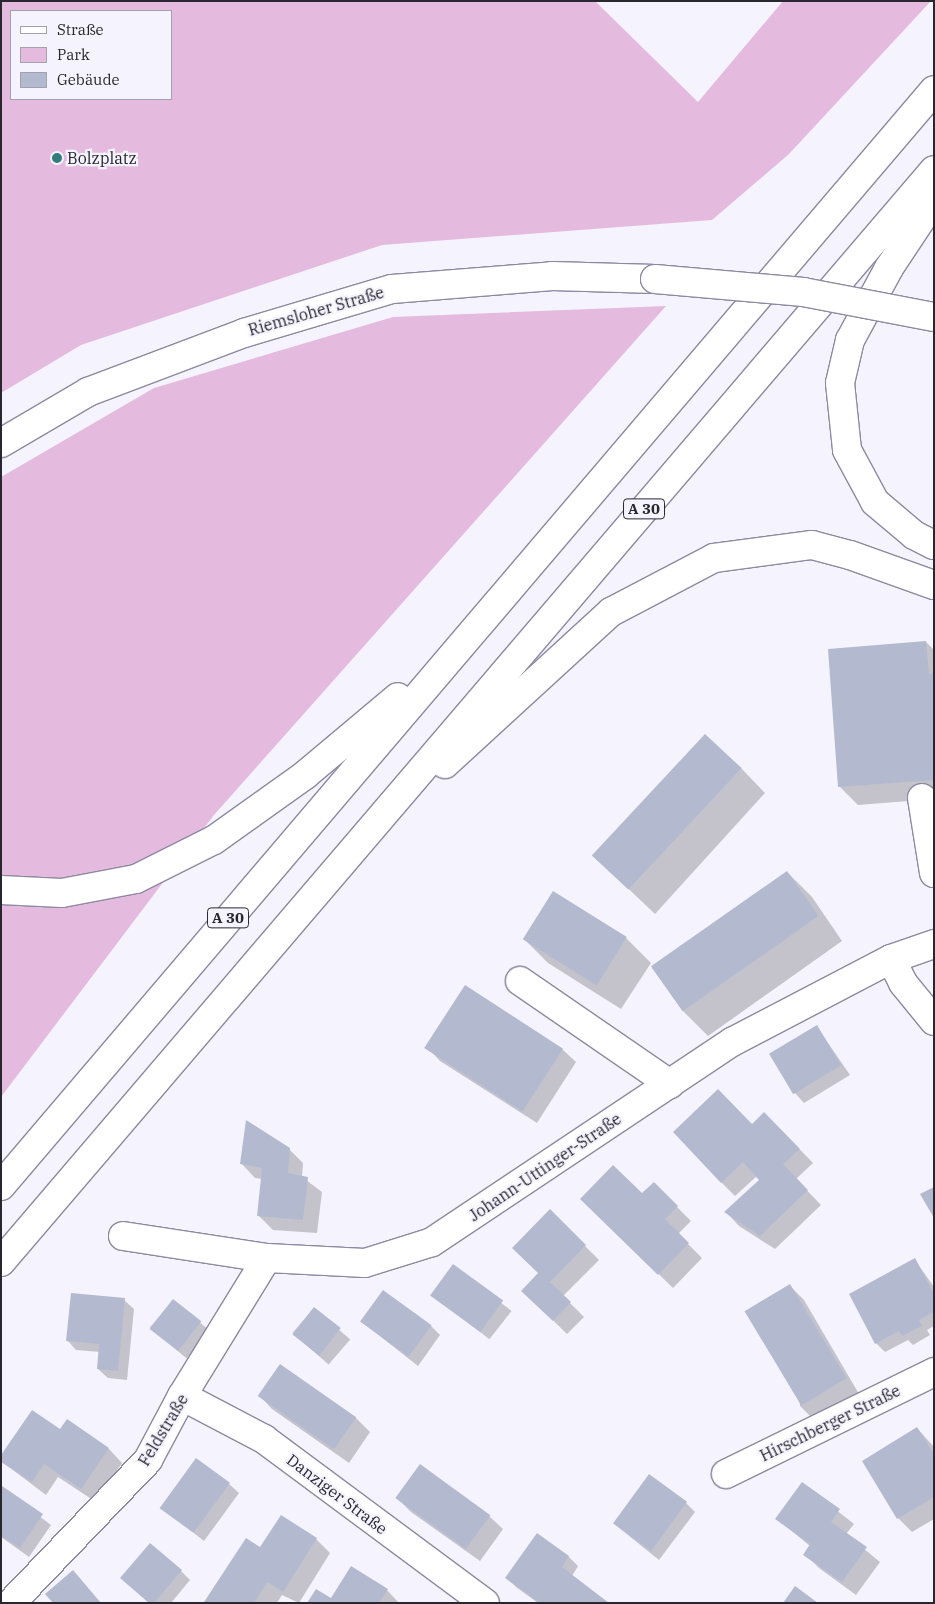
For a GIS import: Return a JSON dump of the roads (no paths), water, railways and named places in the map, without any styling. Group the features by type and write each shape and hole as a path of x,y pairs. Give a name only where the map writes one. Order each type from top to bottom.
{"main road":[{"name":"A 30","path":"1,1186 455,650 934,90"},
{"name":"A 30","path":"1,1262 934,170"},
{"path":"934,200 889,268 850,340 840,383 847,450 875,502 914,535 934,544"},
{"name":"Riemsloher Straße","path":"1,443 88,392 244,332 392,289 552,276 655,279 803,292 934,317"},
{"path":"354,848 611,612 714,558 812,545 850,555 934,585"},
{"path":"1,890 62,893 136,878 214,840 305,775 455,650"},
{"path":"922,798 934,873"},
{"name":"Johann-Uttinger-Straße","path":"123,1236 267,1258 365,1263 432,1242 732,1042 891,959 934,944"},
{"path":"891,959 903,983 934,1021"},
{"path":"520,981 670,1084"},
{"name":"Feldstraße","path":"11,1603 148,1460 182,1396 267,1258"},
{"name":"Hirschberger Straße","path":"726,1474 934,1372"},
{"name":"Danziger Straße","path":"182,1396 264,1439 485,1603"}],"place":[{"name":"Bolzplatz","path":"57,158"}]}
